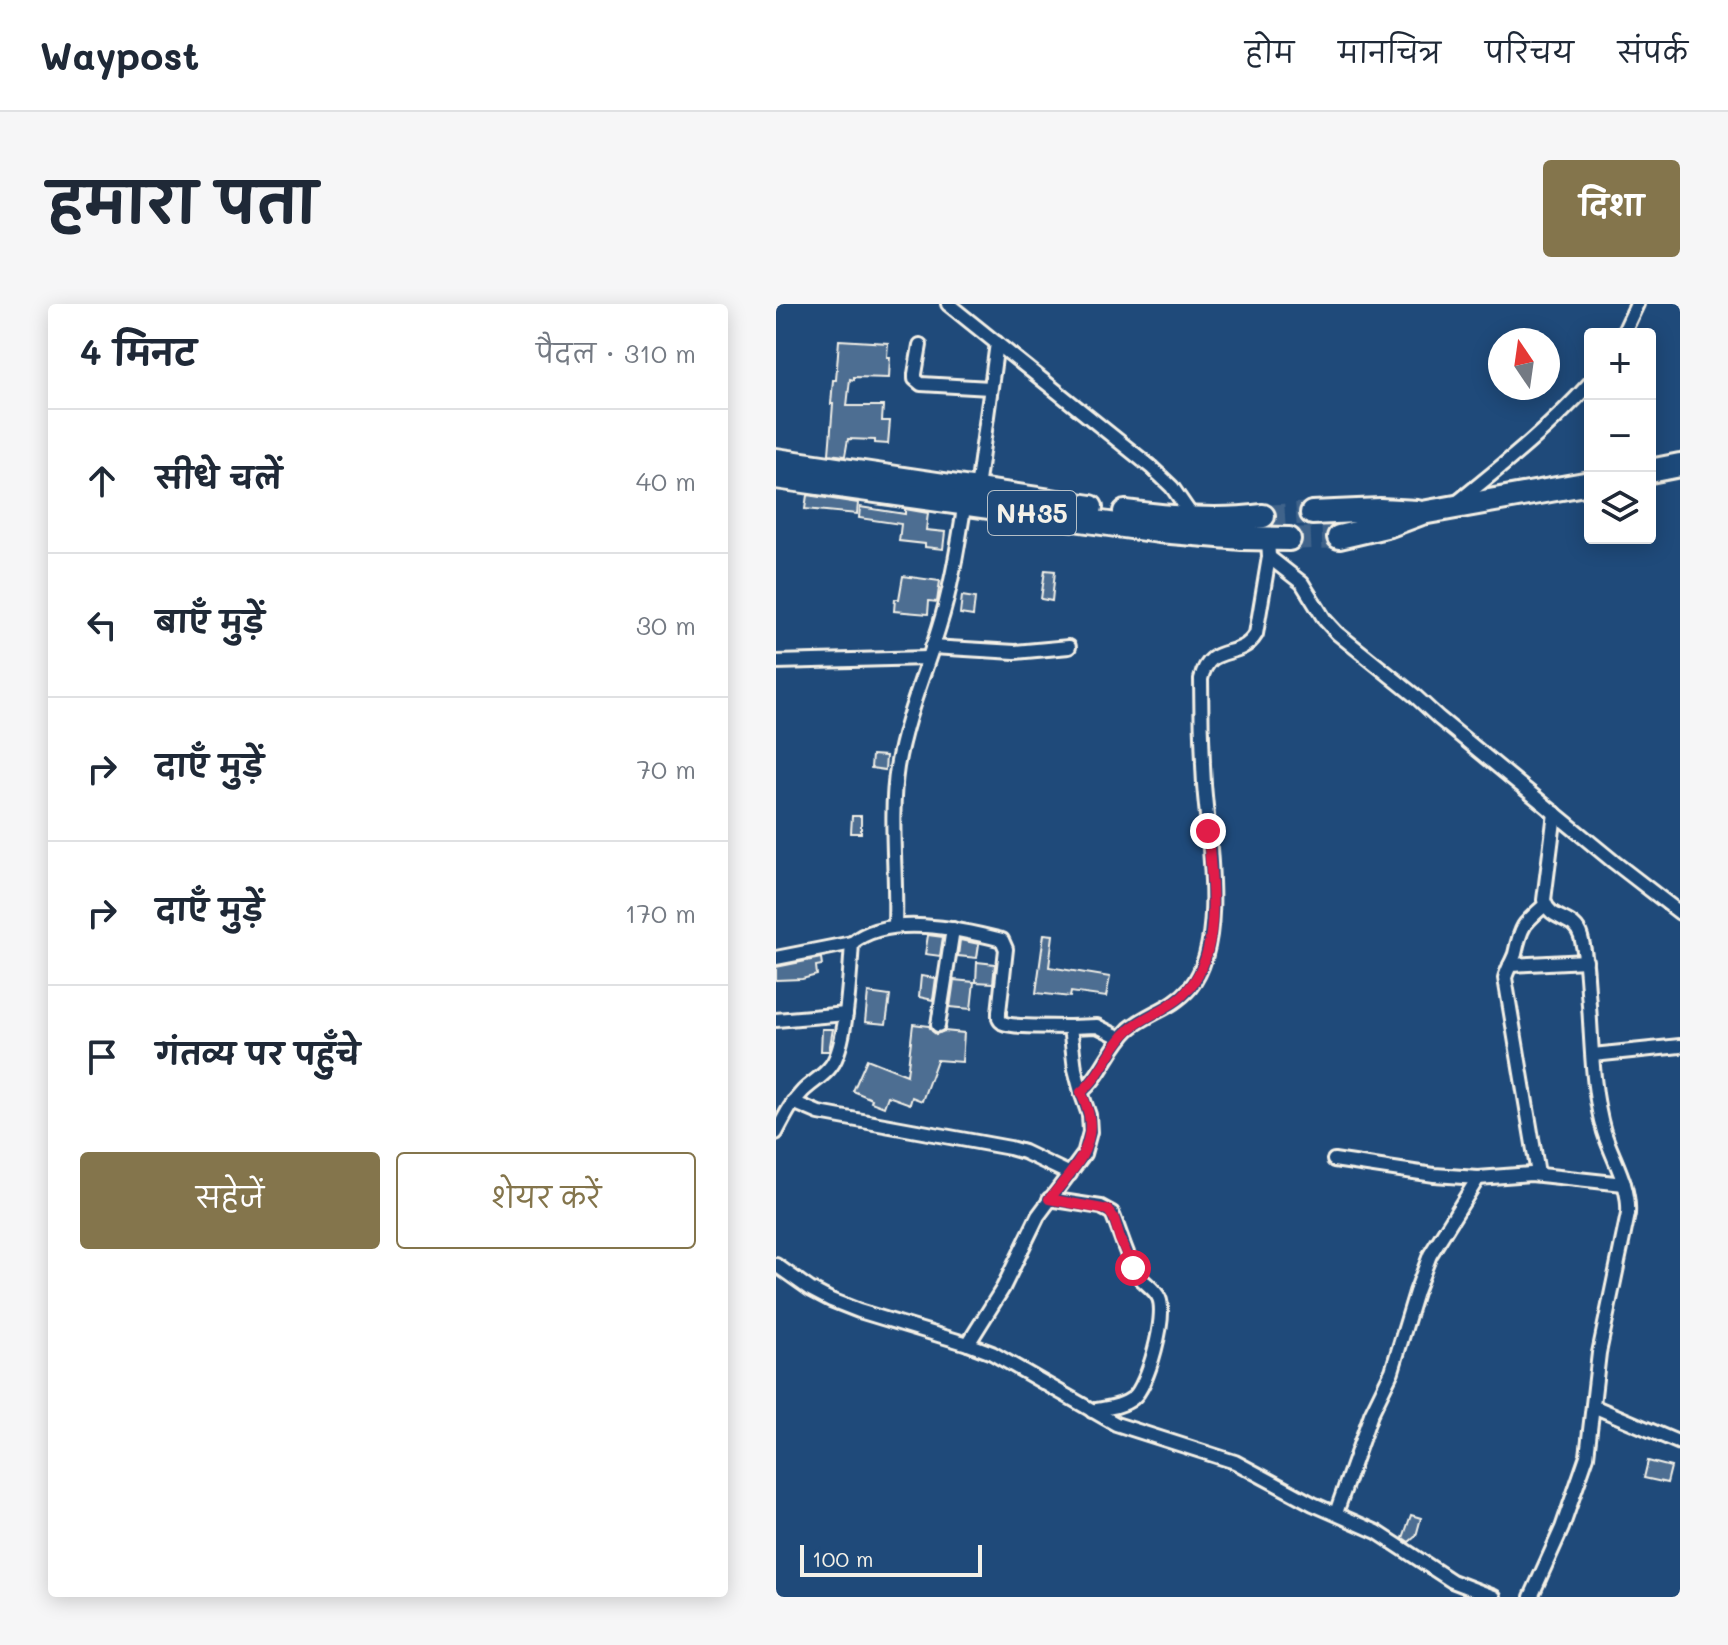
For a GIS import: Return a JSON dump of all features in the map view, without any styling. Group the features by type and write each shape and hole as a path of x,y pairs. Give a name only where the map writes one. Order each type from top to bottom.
{"highway":[{"name":"NH35","path":"776,460 970,493 1159,531 1275,545"},
{"path":"1656,470 1680,465"},
{"name":"NH35","path":"776,477 970,493 1194,519 1263,516"},
{"path":"1339,537 1390,525 1422,513 1584,484"},
{"path":"1312,513 1406,510 1422,513"}],"street":[{"path":"948,304 1151,467 1172,487 1194,519"},
{"path":"1626,328 1637,304"},
{"path":"895,925 897,892 893,812 897,769 954,571 997,343"},
{"path":"920,345 915,379 921,384 990,388"},
{"path":"1449,508 1519,452 1584,390"},
{"path":"1275,545 1337,633 1680,913"},
{"path":"1081,1092 1090,1085 1121,1038 1133,1026 1171,1005 1190,988 1206,954 1213,909 1201,679 1203,668 1212,658 1241,648 1256,634 1275,545"},
{"path":"776,662 1069,647"},
{"path":"1531,1597 1562,1528 1587,1456 1599,1353 1628,1214 1628,1196 1600,1115 1586,961 1579,930 1551,913 1545,905 1555,813"},
{"path":"1538,1174 1505,984 1522,927 1545,905"},
{"path":"776,958 852,943 866,933 895,925 953,929 999,939 1006,949 998,1017 1002,1023 1097,1026 1121,1038"},
{"path":"938,1025 953,929"},
{"path":"776,1133 793,1102 835,1061 846,1014 852,943"},
{"path":"1510,965 1586,961"},
{"path":"776,1020 846,1014"},
{"path":"968,1344 1003,1288 1034,1223 1084,1154 1090,1132 1089,1115 1075,1069 1070,1027"},
{"path":"1593,1055 1680,1046"},
{"path":"793,1102 819,1113 1010,1148 1070,1174"},
{"path":"1334,1160 1478,1178 1538,1174 1624,1184"},
{"path":"1336,1513 1371,1414 1392,1371 1430,1255 1478,1178"},
{"path":"1049,1199 1101,1207 1112,1213 1136,1273 1161,1302 1161,1318 1149,1368 1138,1393 1125,1402 1092,1411"},
{"path":"776,1265 831,1300 968,1344 1011,1363 1128,1429 1235,1462 1313,1504 1377,1532 1452,1581 1494,1597"},
{"path":"1593,1406 1680,1443"}],"building":[{"path":"839,340 888,343 887,357 890,357 889,378 850,379 847,406 883,406 882,421 890,421 888,444 848,439 845,456 829,454 833,380 836,380"},
{"path":"807,495 858,503 857,514 805,509"},
{"path":"860,507 905,514 905,509 928,513 926,530 945,532 943,549 899,541 901,524 859,518"},
{"path":"1045,570 1055,571 1052,601 1041,599"},
{"path":"903,576 940,581 937,602 929,601 928,614 894,611"},
{"path":"962,596 975,598 973,616 960,614"},
{"path":"872,755 886,756 885,770 871,768"},
{"path":"852,816 861,816 861,833 851,833"},
{"path":"1044,934 1053,935 1049,967 1110,977 1106,997 1071,992 1070,997 1036,993"},
{"path":"928,935 943,937 940,956 925,954"},
{"path":"960,940 979,944 977,958 958,956"},
{"path":"821,958 822,965 816,966 817,975 776,980 776,967"},
{"path":"977,962 995,964 993,983 976,982"},
{"path":"921,976 936,978 933,1000 919,997"},
{"path":"954,980 974,982 971,1009 950,1007"},
{"path":"868,993 890,996 886,1024 865,1022"},
{"path":"913,1024 929,1026 936,1034 944,1031 964,1033 962,1062 937,1060 922,1101 912,1097 910,1104 888,1096 884,1107 853,1091 867,1059 907,1075"},
{"path":"822,1029 833,1029 829,1051 821,1051"},
{"path":"1648,1461 1671,1467 1667,1483 1644,1478"},
{"path":"1411,1515 1421,1518 1416,1536 1409,1542 1403,1538"}],"tunnel":[{"path":"1263,516 1312,513"},
{"path":"1289,539 1339,537"}],"route":[{"path":"1133,1268 1112,1213 1101,1207 1049,1199 1084,1154 1088,1143 1089,1115 1081,1092 1090,1085 1121,1038 1133,1026 1171,1005 1190,988 1199,973 1210,937 1213,909 1208,831"}]}
